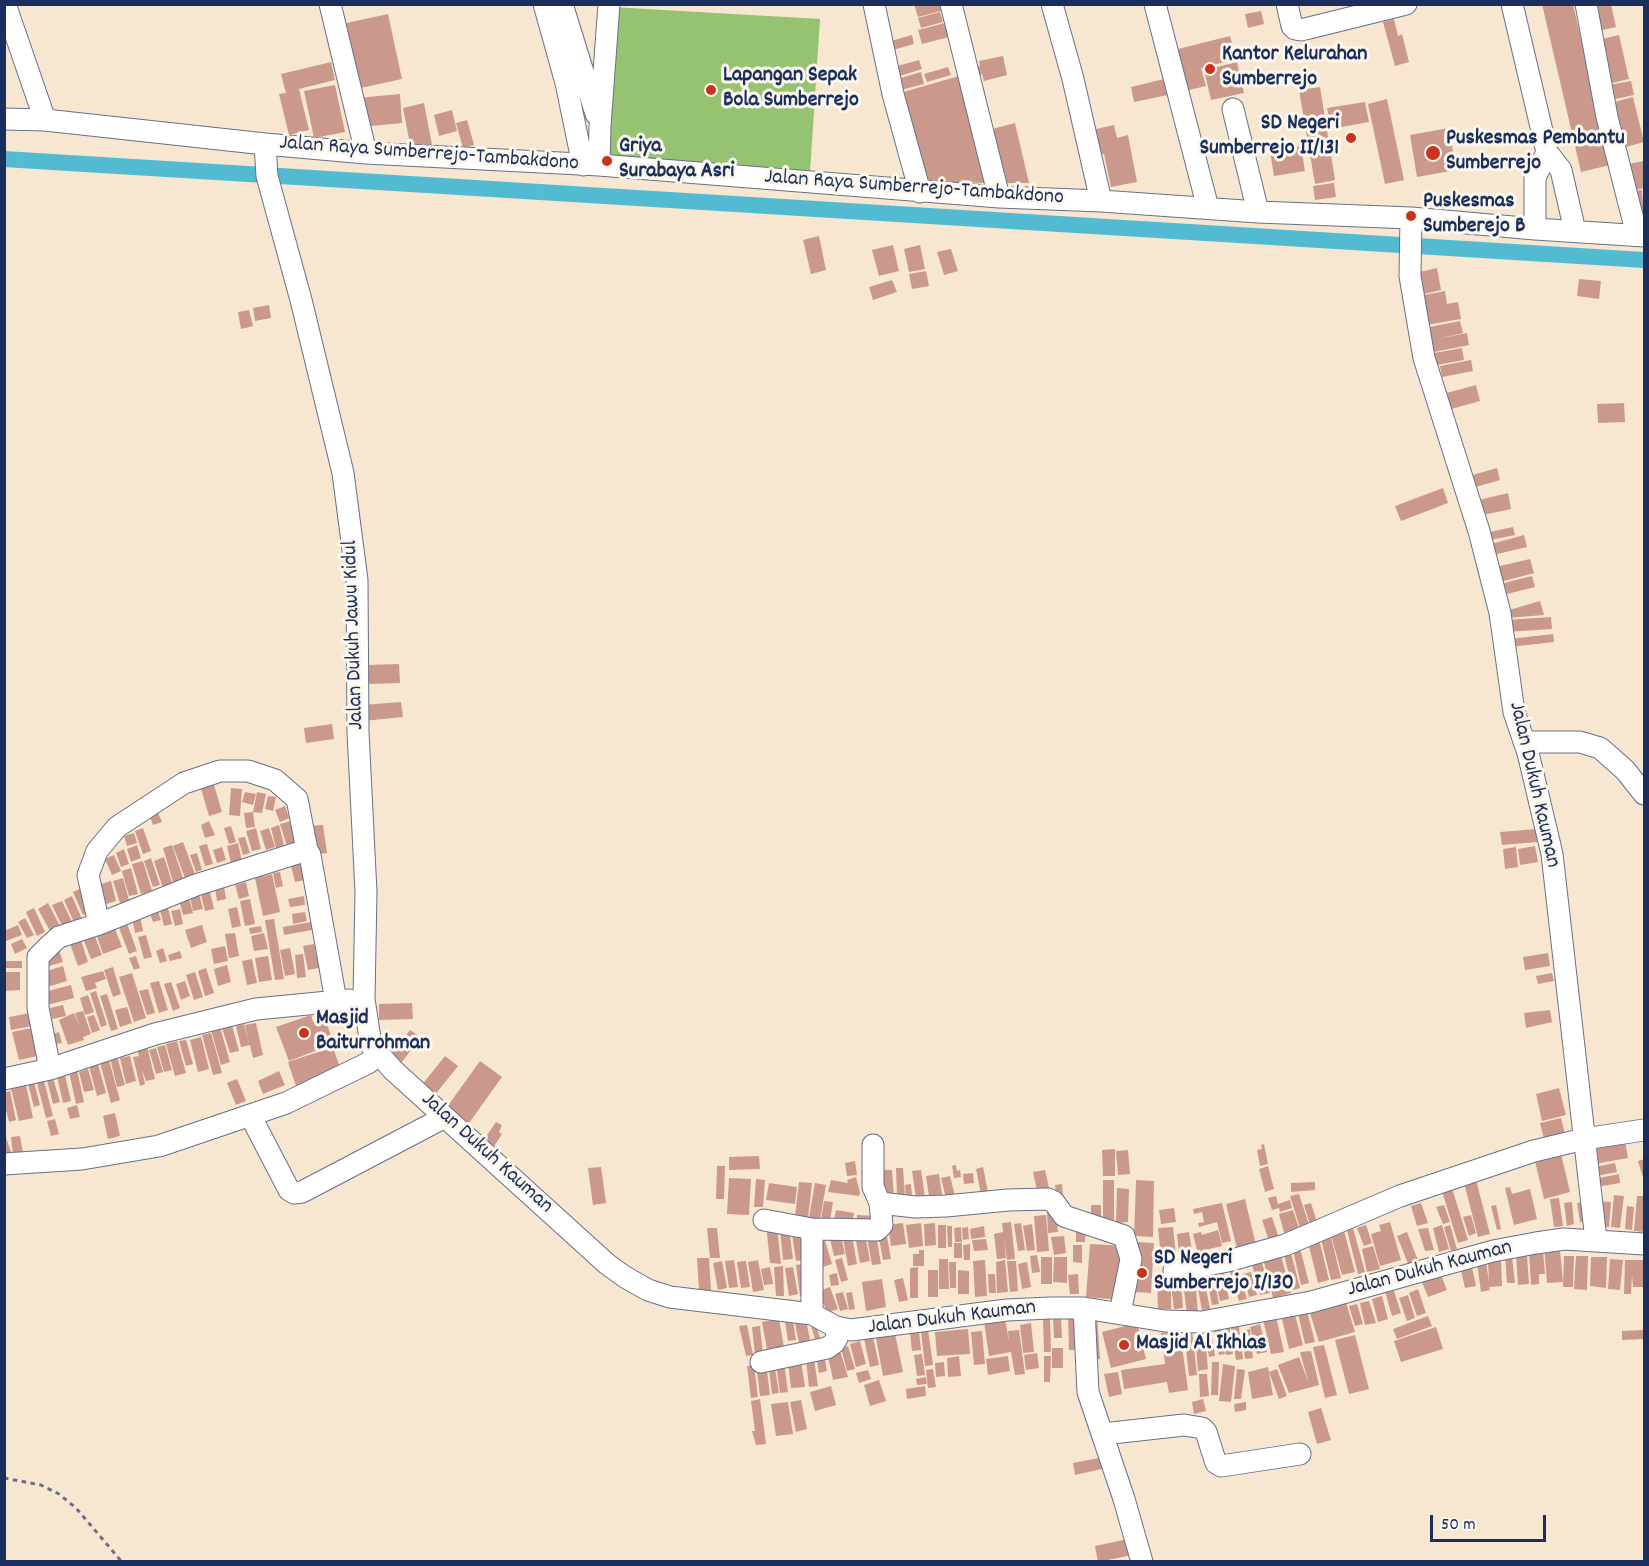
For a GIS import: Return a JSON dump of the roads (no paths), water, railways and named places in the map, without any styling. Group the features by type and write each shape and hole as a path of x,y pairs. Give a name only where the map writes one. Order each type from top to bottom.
{"street":[{"path":"5,4 45,120"},
{"path":"330,4 366,153"},
{"path":"544,4 591,165"},
{"path":"562,4 600,126"},
{"path":"591,165 600,126 609,4"},
{"path":"874,4 893,94 920,192"},
{"path":"951,4 999,197"},
{"path":"1052,4 1101,201"},
{"path":"1155,4 1208,208"},
{"path":"1287,4 1292,26 1301,30 1406,4"},
{"path":"1512,4 1547,152 1561,170 1575,231"},
{"path":"1586,4 1607,117 1641,235"},
{"path":"1233,109 1258,212"},
{"name":"Jalan Raya Sumberrejo-Tambakdono","path":"4,119 45,120 266,155 366,153 591,165 920,192 1258,212 1411,218 1535,229 1641,235"},
{"path":"1535,229 1534,178 1547,152"},
{"name":"Jalan Dukuh Jawu Kidul","path":"266,155 343,473 357,580 358,732 366,892 364,999"},
{"name":"Jalan Dukuh Kauman","path":"364,999 371,1046 378,1055 607,1264 648,1290 670,1297 812,1314 836,1327 851,1330 1007,1310 1084,1308 1165,1321 1202,1322 1311,1302 1504,1249 1564,1239 1596,1240 1552,854 1524,742 1514,712 1500,613 1485,555 1424,358 1410,276 1411,218"},
{"path":"1524,742 1580,742 1600,748 1625,770 1644,794"},
{"path":"99,924 88,874 97,851 117,827 184,783 219,771 248,771 275,780 297,799 310,855 336,1001"},
{"path":"50,1069 38,1008 38,957 59,938 196,885 307,850"},
{"path":"4,1079 50,1069 155,1034 256,1009 364,999"},
{"path":"4,1164 82,1159 159,1146 286,1103 368,1063 378,1055"},
{"path":"250,1115 289,1190 294,1193 302,1192 445,1117"},
{"path":"1174,1271 1228,1261 1285,1245 1339,1224 1390,1200 1534,1151 1584,1139 1644,1130"},
{"path":"764,1220 812,1229 878,1230 882,1225 880,1203 873,1187 873,1145"},
{"path":"880,1203 925,1207 1051,1199 1064,1216 1124,1236 1131,1259 1120,1313"},
{"path":"812,1229 812,1314"},
{"path":"1596,1240 1644,1244"},
{"path":"1084,1308 1088,1392 1142,1562"},
{"path":"761,1362 827,1348 837,1338 836,1327"},
{"path":"1103,1434 1184,1425 1202,1428 1206,1432 1216,1463 1221,1466 1300,1454"}],"waterway":[{"path":"4,159 1644,260"}],"place":[{"name":"Kantor Kelurahan Sumberrejo","path":"1210,69"},
{"name":"Lapangan Sepak Bola Sumberrejo","path":"711,90"},
{"name":"SD Negeri Sumberrejo II/131","path":"1351,138"},
{"name":"Puskesmas Pembantu Sumberrejo","path":"1433,153"},
{"name":"Griya Surabaya Asri","path":"607,161"},
{"name":"Puskesmas Sumberejo B","path":"1411,216"},
{"name":"Masjid Baiturrohman","path":"304,1033"},
{"name":"SD Negeri Sumberrejo I/130","path":"1142,1273"},
{"name":"Masjid Al Ikhlas","path":"1124,1345"}]}
